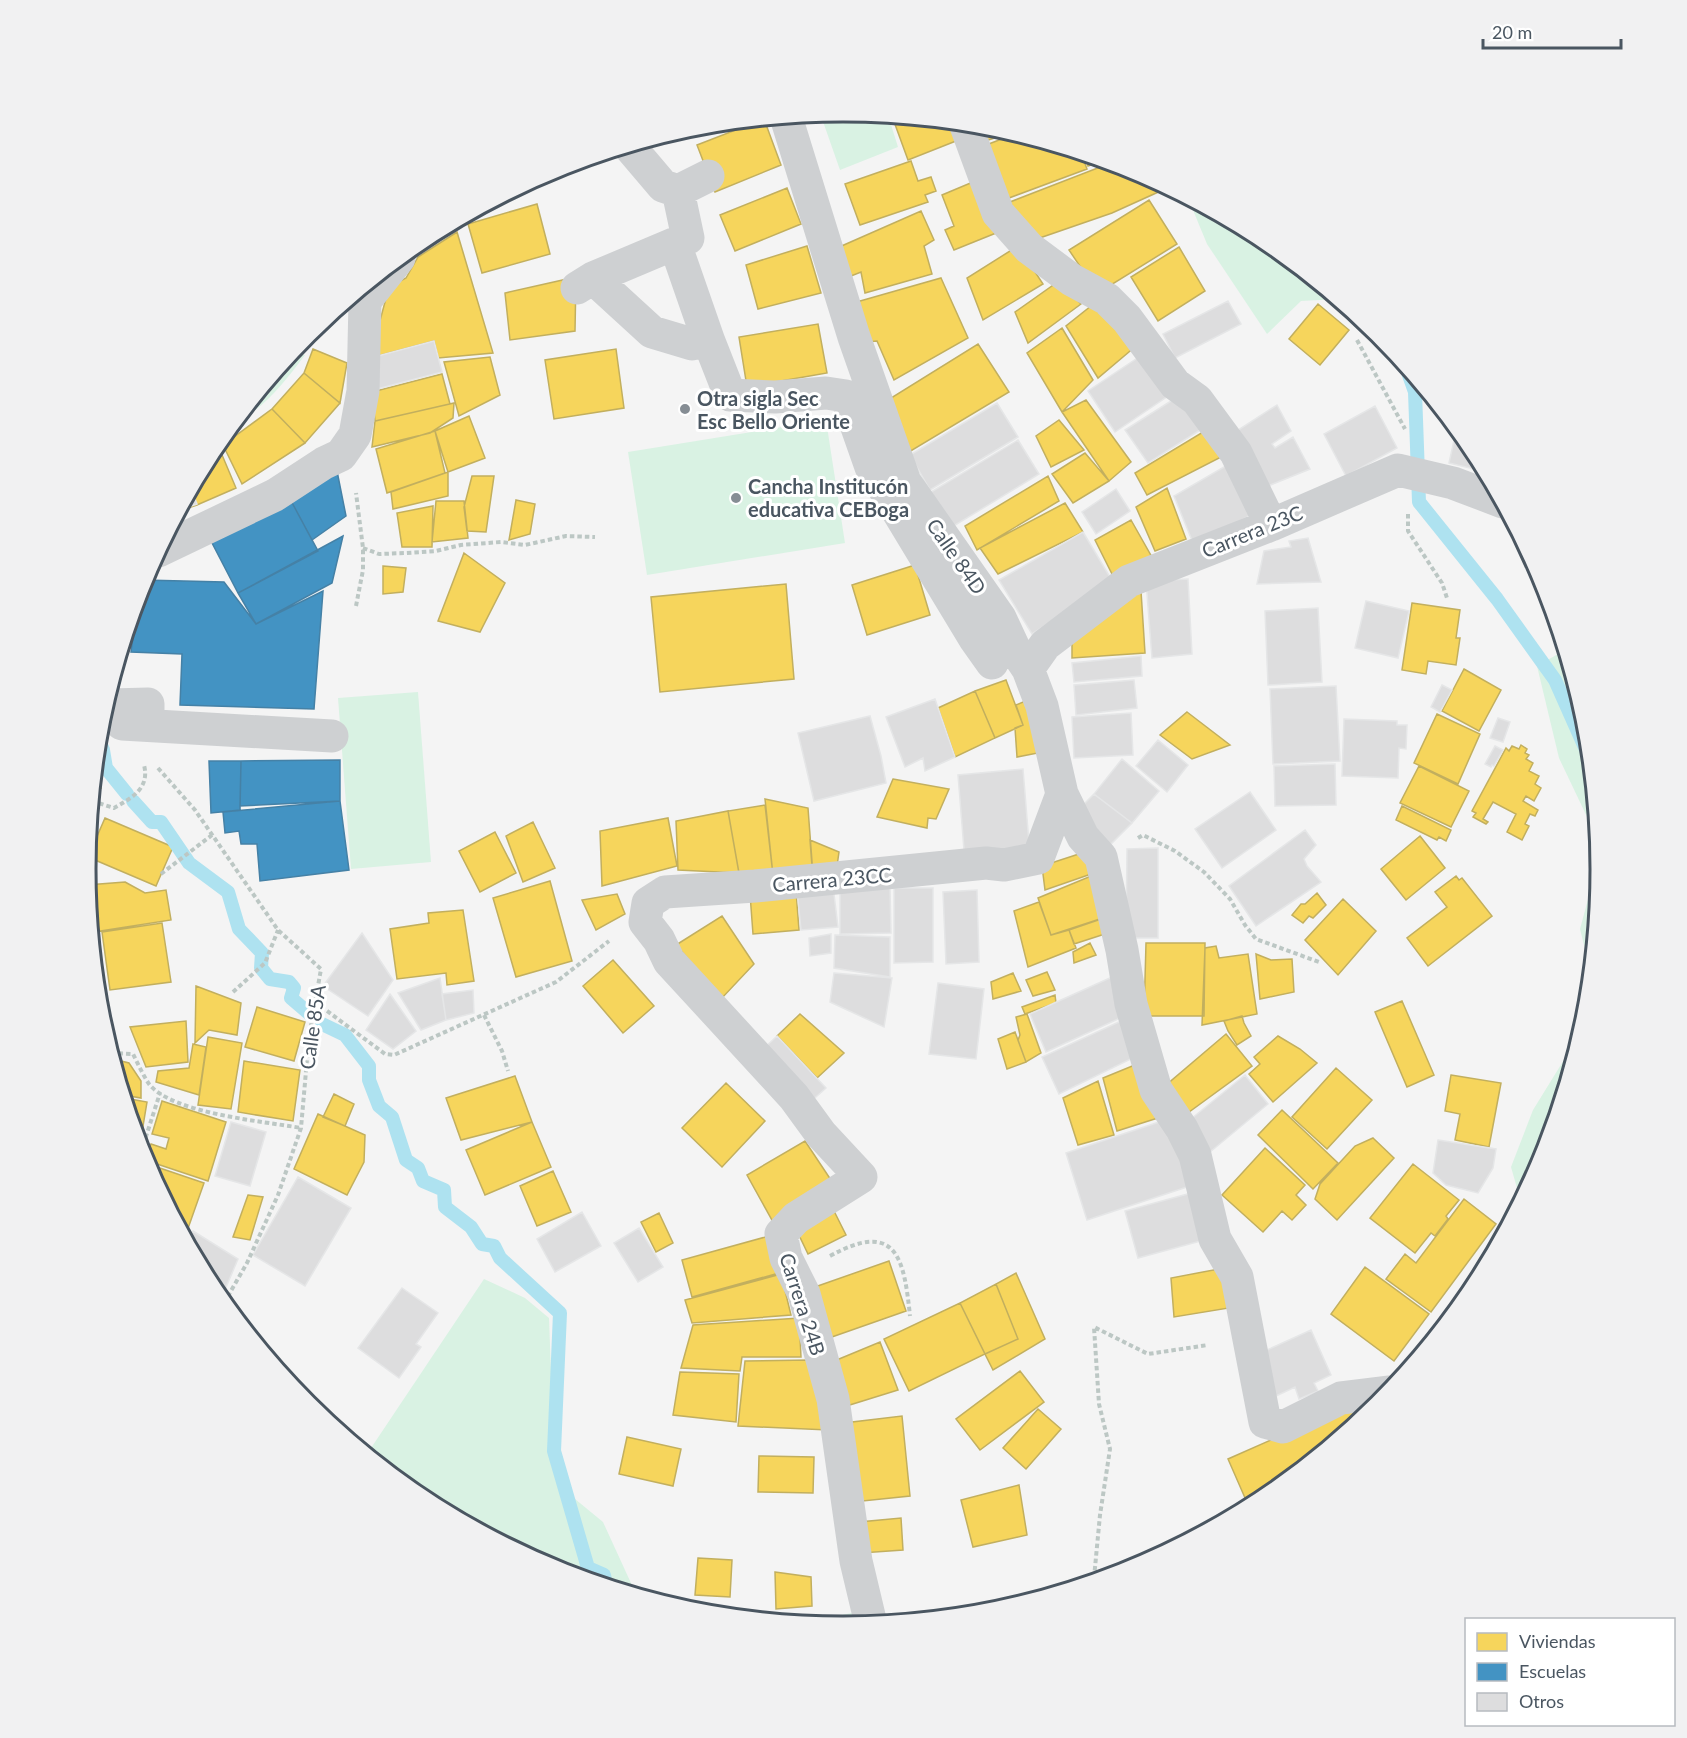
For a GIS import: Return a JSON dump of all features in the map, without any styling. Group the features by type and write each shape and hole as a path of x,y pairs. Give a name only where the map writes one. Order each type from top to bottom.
{"street":[{"name":"Calle 84D","path":"788,124 854,337 905,482 1000,618 1014,648 1028,669 1042,705 1062,794 1083,837 1101,857 1122,950 1131,1004 1156,1089 1182,1129 1195,1155 1215,1239 1237,1277 1265,1422 1283,1427 1341,1398 1376,1394"},
{"path":"969,133 998,213 1029,248 1072,280 1107,299 1127,319 1175,384 1197,400 1236,453 1270,525"},
{"path":"634,152 663,186 678,191 708,176"},
{"path":"678,191 688,238 584,284 652,333 692,344 708,339"},
{"path":"675,244 730,395 774,397 826,393 846,396 871,467 975,639 992,663"},
{"path":"170,545 275,495 324,463 341,455 355,435 363,391 365,301 378,284"},
{"path":"179,527 268,489 327,446 350,411 356,373 351,322 355,303"},
{"name":"Carrera 23C","path":"1028,669 1046,645 1129,581 1270,525 1398,470"},
{"path":"1398,470 1449,482 1493,498"},
{"path":"124,719 332,736"},
{"name":"Carrera 23CC","path":"645,922 648,903 665,891 767,885 986,863 1004,866 1038,858 1062,794"},
{"name":"Carrera 24B","path":"645,922 669,961 795,1097 821,1134 861,1177 796,1218 782,1234 786,1258 804,1294 833,1399 856,1561 870,1615"}],"path":[{"path":"1357,340 1397,412 1412,445 1398,470 1408,506 1408,531 1442,583 1447,598"},
{"path":"348,445 353,466 363,548 363,570 356,606"},
{"path":"363,548 379,554 406,553 491,543 525,545 566,536 595,537"},
{"path":"99,803 114,808 137,795 146,774 124,719"},
{"name":"Calle 85A","path":"124,719 163,776 195,810 210,836 278,930 321,969 309,1036 301,1128 278,1195 247,1263 229,1294"},
{"path":"1103,868 1125,845 1143,835 1175,851 1204,872 1230,898 1245,925 1257,939 1319,962"},
{"path":"161,874 210,836"},
{"path":"315,1002 385,1054 394,1055 556,982 597,952 619,932 645,922"},
{"path":"233,992 265,963 278,930"},
{"path":"484,1015 502,1050 508,1071"},
{"path":"119,1053 133,1054 149,1084 170,1099 216,1115 301,1128"},
{"path":"146,1136 160,1092"},
{"path":"786,1258 820,1262 837,1252 868,1241 881,1242 892,1248 906,1278 910,1316"},
{"path":"1094,1573 1110,1449 1099,1404 1094,1327 1148,1354 1186,1347 1230,1343 1248,1333"}],"green space":[{"path":"823,122 890,123 898,147 840,170"},
{"path":"1193,209 1259,247 1327,300 1301,301 1267,334 1207,244"},
{"path":"302,354 305,355 281,385 250,414 281,376"},
{"name":"Cancha Institucón educativa CEBoga","path":"826,420 845,543 647,575 628,452"},
{"path":"1559,654 1577,723 1585,771 1589,821 1559,758 1537,666"},
{"path":"418,692 431,862 351,869 338,698"},
{"path":"1590,892 1586,953 1580,929"},
{"path":"1568,1053 1551,1109 1518,1191 1511,1167 1533,1110"},
{"path":"484,1279 525,1298 549,1318 551,1372 549,1438 558,1485 603,1522 632,1586 557,1560 513,1539 428,1491 371,1448"},
{"path":"857,1612 858,1616 844,1616 837,1616"}],"building: Viviendas":[{"path":"895,123 958,131 961,139 908,160"},
{"path":"767,126 781,165 715,192 697,145 737,130"},
{"path":"976,134 996,138 979,143"},
{"path":"1002,139 1084,161 1087,169 1001,201 981,147"},
{"path":"911,161 918,181 931,177 936,191 925,195 928,202 860,225 845,184"},
{"path":"1100,167 1159,192 1112,213 1028,242 1010,202"},
{"path":"980,179 1001,231 954,250 945,230 954,226 942,195"},
{"path":"787,188 801,224 735,251 720,215"},
{"path":"1149,200 1177,244 1098,293 1069,250"},
{"path":"537,204 550,254 482,273 468,224"},
{"path":"921,211 934,240 924,246 932,274 865,293 861,272 846,278 837,248"},
{"path":"457,232 493,353 438,358 434,341 370,358 389,287 406,278 418,257"},
{"path":"807,246 821,293 758,309 746,265"},
{"path":"1018,246 1043,284 983,320 967,278"},
{"path":"1179,247 1205,291 1158,321 1131,277"},
{"path":"576,277 575,331 510,340 505,293"},
{"path":"941,278 968,338 894,380 877,341 866,342 853,303"},
{"path":"1059,281 1081,304 1028,343 1015,312"},
{"path":"1096,302 1136,346 1098,378 1066,326"},
{"path":"1318,304 1349,330 1320,365 1289,339"},
{"path":"818,324 827,373 747,387 739,337"},
{"path":"1062,328 1093,380 1062,412 1027,353"},
{"path":"978,344 1009,392 909,452 883,403"},
{"path":"313,349 347,363 340,403 304,373"},
{"path":"616,349 624,408 554,419 545,360"},
{"path":"490,357 500,395 459,416 444,362"},
{"path":"304,373 340,403 305,443 272,409"},
{"path":"442,374 450,404 375,421 372,392"},
{"path":"1086,400 1131,462 1109,481 1062,412"},
{"path":"454,403 453,418 430,433 372,447 375,421"},
{"path":"272,409 305,443 242,484 225,449 234,437"},
{"path":"469,416 485,458 448,472 435,431"},
{"path":"1059,420 1084,450 1051,467 1036,436"},
{"path":"1208,429 1225,455 1147,495 1135,473"},
{"path":"435,431 445,473 387,493 376,449"},
{"path":"1085,453 1109,481 1073,503 1052,474"},
{"path":"222,454 236,488 197,505 194,498"},
{"path":"448,472 448,496 393,509 391,492"},
{"path":"472,476 494,476 486,532 467,531 464,507"},
{"path":"1048,476 1059,501 977,550 965,526"},
{"path":"1167,488 1186,539 1155,551 1136,507"},
{"path":"194,498 197,505 189,508"},
{"path":"516,500 535,504 530,534 509,540"},
{"path":"436,501 464,501 468,538 432,542"},
{"path":"1065,503 1083,532 998,574 980,548"},
{"path":"433,506 432,547 402,547 397,513"},
{"path":"1131,520 1153,559 1115,580 1095,540"},
{"path":"464,553 505,583 480,632 438,621"},
{"path":"915,565 930,615 867,635 852,585"},
{"path":"383,566 406,568 403,592 383,594"},
{"path":"786,584 794,679 660,692 651,597"},
{"path":"1141,591 1145,653 1072,658 1072,636"},
{"path":"1412,603 1460,610 1456,638 1460,638 1456,665 1428,661 1426,674 1402,670"},
{"path":"1464,669 1501,690 1479,731 1442,711"},
{"path":"1006,680 1023,725 995,738 975,691"},
{"path":"975,691 995,738 955,757 938,708"},
{"path":"1030,699 1043,752 1017,757 1015,728 1023,725 1016,705"},
{"path":"1187,712 1230,745 1192,759 1160,735"},
{"path":"1437,714 1480,734 1458,784 1414,763"},
{"path":"1521,745 1527,749 1525,753 1529,755 1526,759 1533,763 1529,771 1539,776 1535,784 1541,788 1534,801 1526,796 1523,801 1538,810 1535,816 1530,814 1525,824 1529,826 1522,840 1507,832 1516,814 1493,802 1483,819 1488,822 1486,824 1473,817 1476,813 1472,811 1506,748 1509,751 1512,746 1519,749"},
{"path":"1419,766 1469,791 1451,827 1400,803"},
{"path":"893,779 949,789 936,819 928,818 927,828 877,817"},
{"path":"765,799 808,808 813,875 773,875"},
{"path":"765,805 773,875 740,879 728,811"},
{"path":"1402,806 1451,830 1446,841 1439,837 1437,840 1396,820"},
{"path":"728,811 739,873 678,870 676,821"},
{"path":"105,818 173,847 156,886 96,861 97,836"},
{"path":"668,818 677,866 602,886 600,831"},
{"path":"533,822 555,868 523,882 506,836"},
{"path":"495,832 516,873 480,892 459,851"},
{"path":"1420,836 1445,868 1406,900 1381,869"},
{"path":"810,840 839,852 837,866 812,866"},
{"path":"1088,851 1094,873 1045,890 1042,866"},
{"path":"1096,874 1109,916 1051,935 1038,898"},
{"path":"1456,876 1459,880 1462,878 1492,916 1428,966 1407,938 1447,907 1435,892"},
{"path":"550,881 572,961 516,977 493,898"},
{"path":"125,882 145,893 166,890 171,920 99,931 97,884"},
{"path":"796,891 799,930 753,934 750,894"},
{"path":"1317,893 1326,905 1313,918 1309,916 1303,923 1292,915 1301,904 1305,904"},
{"path":"617,894 625,914 596,930 582,900"},
{"path":"1343,899 1376,931 1338,975 1305,940"},
{"path":"1039,902 1051,935 1069,930 1076,948 1028,967 1014,911"},
{"path":"463,910 474,981 447,985 446,973 397,979 390,929 429,923 428,913"},
{"path":"722,916 754,964 722,998 676,945"},
{"path":"1104,918 1108,933 1074,944 1069,930"},
{"path":"162,923 171,982 110,990 102,932"},
{"path":"1090,943 1096,955 1074,963 1073,952"},
{"path":"1146,943 1205,943 1204,1016 1144,1016"},
{"path":"1216,946 1219,958 1248,954 1257,1014 1202,1025 1205,948"},
{"path":"1256,954 1271,960 1292,959 1294,992 1260,999"},
{"path":"613,960 654,1006 623,1033 583,986"},
{"path":"1047,972 1055,990 1033,996 1026,980"},
{"path":"1013,973 1021,991 993,999 991,982"},
{"path":"196,986 241,1003 237,1035 209,1030 195,1043"},
{"path":"1055,995 1056,1003 1025,1014 1022,1007"},
{"path":"1402,1001 1434,1075 1407,1087 1375,1012"},
{"path":"257,1007 305,1022 294,1061 245,1047"},
{"path":"800,1014 844,1053 817,1078 777,1036"},
{"path":"1027,1014 1041,1053 1026,1062 1018,1040 1020,1035 1016,1017"},
{"path":"1242,1016 1251,1036 1237,1045 1224,1021"},
{"path":"186,1021 188,1062 146,1067 130,1027"},
{"path":"1015,1032 1026,1062 1007,1069 998,1039"},
{"path":"1226,1034 1252,1066 1185,1115 1165,1086"},
{"path":"1278,1036 1300,1049 1317,1063 1273,1102 1249,1074 1260,1064 1254,1057"},
{"path":"208,1037 242,1043 231,1109 198,1105"},
{"path":"193,1044 206,1047 199,1095 156,1082 158,1071 189,1068"},
{"path":"121,1061 129,1063 141,1081 141,1098 132,1096"},
{"path":"244,1061 300,1070 293,1121 238,1112"},
{"path":"1142,1062 1161,1117 1117,1131 1103,1078"},
{"path":"1336,1068 1372,1100 1327,1149 1292,1117"},
{"path":"1451,1075 1501,1083 1489,1147 1455,1140 1460,1114 1445,1111"},
{"path":"515,1076 532,1122 461,1140 446,1098"},
{"path":"1098,1081 1114,1135 1078,1145 1063,1098"},
{"path":"726,1083 765,1121 722,1167 682,1128"},
{"path":"334,1094 354,1104 345,1126 323,1117"},
{"path":"133,1099 147,1102 143,1127"},
{"path":"162,1101 226,1122 208,1181 157,1164 151,1144 166,1149 169,1138 152,1134"},
{"path":"1282,1110 1338,1163 1313,1189 1258,1135"},
{"path":"318,1114 365,1135 364,1162 347,1195 294,1169"},
{"path":"532,1122 551,1167 485,1195 466,1150"},
{"path":"1373,1138 1394,1158 1337,1220 1315,1199 1320,1184 1355,1146"},
{"path":"805,1141 833,1183 773,1222 747,1175"},
{"path":"1265,1148 1305,1185 1296,1195 1306,1205 1292,1220 1282,1211 1263,1232 1222,1195"},
{"path":"1413,1164 1459,1200 1446,1216 1448,1219 1435,1236 1431,1233 1415,1253 1370,1218"},
{"path":"159,1168 204,1183 188,1228"},
{"path":"553,1171 571,1212 537,1226 520,1186"},
{"path":"248,1195 263,1197 250,1240 233,1237"},
{"path":"1464,1199 1496,1224 1431,1312 1386,1279 1405,1254 1416,1263"},
{"path":"833,1209 846,1235 808,1254 797,1231"},
{"path":"659,1213 673,1243 656,1252 641,1222"},
{"path":"769,1236 779,1273 692,1297 682,1260"},
{"path":"889,1261 906,1311 829,1338 812,1288"},
{"path":"1365,1267 1429,1314 1394,1361 1331,1314"},
{"path":"1224,1268 1235,1307 1174,1317 1171,1278"},
{"path":"1016,1273 1045,1339 993,1370 985,1354 1018,1339 996,1284"},
{"path":"781,1274 791,1315 692,1323 685,1300"},
{"path":"996,1284 1018,1339 985,1354 960,1303"},
{"path":"960,1303 985,1354 909,1391 884,1339"},
{"path":"799,1318 801,1357 742,1357 740,1371 681,1368 693,1325"},
{"path":"880,1342 898,1390 840,1408 827,1364"},
{"path":"810,1360 828,1430 738,1426 745,1361"},
{"path":"1020,1371 1044,1402 980,1450 956,1419"},
{"path":"680,1372 739,1374 736,1422 673,1415"},
{"path":"1366,1398 1368,1402 1299,1462 1246,1499 1228,1459"},
{"path":"1038,1409 1061,1429 1026,1469 1003,1448"},
{"path":"902,1416 910,1496 853,1502 844,1423"},
{"path":"627,1437 681,1449 673,1486 619,1474"},
{"path":"759,1456 814,1457 813,1493 758,1492"},
{"path":"1019,1485 1027,1535 973,1547 961,1500"},
{"path":"901,1518 903,1550 861,1553 859,1522"},
{"path":"698,1558 732,1560 730,1597 695,1595"},
{"path":"775,1572 811,1577 812,1606 776,1609"}],"building: Escuelas":[{"path":"335,461 346,516 312,540 289,497"},
{"path":"289,497 318,551 238,593 210,539"},
{"path":"343,536 332,583 256,624 238,593"},
{"path":"154,580 224,582 256,624 323,591 314,709 180,705 182,654 131,652 136,629"},
{"path":"340,760 340,801 240,806 241,761"},
{"path":"209,761 241,761 240,810 211,813"},
{"path":"340,801 349,870 260,881 257,844 241,844 239,831 225,833 223,812"}],"building: Otros":[{"path":"1228,301 1241,324 1175,358 1163,334"},
{"path":"434,341 442,372 377,389 370,358"},
{"path":"1148,351 1174,392 1115,432 1088,391"},
{"path":"1182,394 1205,427 1148,463 1125,430"},
{"path":"997,403 1018,437 930,490 910,455"},
{"path":"1277,405 1291,431 1272,444 1275,448 1293,437 1310,469 1258,490 1232,434"},
{"path":"1375,406 1397,448 1346,476 1324,434"},
{"path":"1454,439 1475,469 1449,463"},
{"path":"1018,440 1039,474 952,527 931,492"},
{"path":"1229,464 1254,514 1193,543 1174,496"},
{"path":"1116,489 1130,511 1096,534 1082,512"},
{"path":"195,498 197,504 190,507"},
{"path":"1083,532 1113,582 1032,634 999,580"},
{"path":"1308,538 1321,582 1257,584 1264,551 1291,547 1289,541"},
{"path":"1188,579 1192,654 1152,658 1146,581"},
{"path":"1366,601 1409,611 1398,658 1355,648"},
{"path":"1318,608 1322,682 1268,685 1265,611"},
{"path":"1141,656 1142,676 1074,682 1072,663"},
{"path":"1134,680 1137,708 1076,715 1074,685"},
{"path":"1442,685 1452,690 1440,712 1431,707"},
{"path":"1336,686 1340,761 1273,764 1270,689"},
{"path":"935,699 955,757 925,771 923,758 905,767 886,717"},
{"path":"1131,713 1133,755 1074,758 1072,717"},
{"path":"870,716 886,783 814,801 798,733"},
{"path":"1498,718 1510,722 1503,742 1490,738"},
{"path":"1344,719 1397,721 1397,725 1407,725 1406,749 1399,748 1398,778 1342,776"},
{"path":"1158,740 1188,765 1167,792 1136,766"},
{"path":"1495,746 1503,750 1494,766 1491,767 1485,764"},
{"path":"1122,759 1159,791 1132,823 1094,794"},
{"path":"1335,764 1336,805 1275,806 1274,766"},
{"path":"1023,769 1030,855 965,862 958,775"},
{"path":"1250,792 1276,830 1222,868 1195,829"},
{"path":"1094,794 1132,823 1104,851 1078,810"},
{"path":"1305,830 1316,845 1304,859 1321,882 1256,926 1229,886"},
{"path":"1158,848 1158,938 1126,938 1127,849"},
{"path":"833,886 838,927 801,930 797,890"},
{"path":"840,888 890,888 891,933 840,934"},
{"path":"894,888 933,888 933,962 894,963"},
{"path":"977,890 979,962 946,964 943,892"},
{"path":"362,933 393,980 368,1016 323,986"},
{"path":"831,934 831,953 810,956 809,938"},
{"path":"835,935 890,937 890,977 834,968"},
{"path":"834,973 892,978 884,1027 830,1002"},
{"path":"1112,977 1129,1014 1046,1052 1030,1014"},
{"path":"440,978 446,1020 421,1030 398,993"},
{"path":"938,983 984,989 976,1059 929,1054"},
{"path":"473,990 474,1013 446,1020 442,994"},
{"path":"390,994 416,1031 393,1049 366,1030"},
{"path":"1121,1021 1137,1056 1059,1094 1042,1057"},
{"path":"777,1036 826,1088 807,1105 759,1053"},
{"path":"1245,1075 1268,1104 1210,1152 1186,1123"},
{"path":"1168,1119 1190,1186 1087,1220 1066,1153"},
{"path":"231,1122 266,1132 250,1186 215,1176"},
{"path":"1438,1140 1496,1149 1493,1168 1478,1193 1446,1185 1433,1173"},
{"path":"298,1177 351,1208 305,1286 253,1255"},
{"path":"1195,1192 1208,1239 1138,1258 1125,1211"},
{"path":"582,1212 601,1246 555,1272 537,1239"},
{"path":"639,1228 663,1267 638,1282 614,1243"},
{"path":"193,1231 238,1259 225,1289 196,1243 192,1235"},
{"path":"402,1288 438,1313 416,1344 421,1347 399,1378 358,1348"},
{"path":"1311,1330 1331,1375 1314,1383 1318,1391 1299,1399 1295,1387 1274,1397 1256,1355"}],"waterway":[{"path":"1412,383 1415,392 1419,502 1497,599 1555,680 1579,733"},
{"path":"104,758 106,768 127,794"},
{"path":"133,801 152,822 161,822 189,863 228,892 239,929 262,953 261,968 270,979 289,982 294,988 291,998 311,1015"},
{"path":"322,1024 345,1035 369,1066 369,1080 379,1106 392,1117 406,1160 418,1168 423,1181 444,1190 445,1207 471,1227 482,1244 494,1246 500,1258 560,1313 554,1451 588,1568 604,1575 604,1577"}],"place":[{"name":"Otra sigla Sec Esc Bello Oriente","path":"685,409"},
{"name":"Cancha Institucón educativa CEBoga","path":"736,498"}]}
